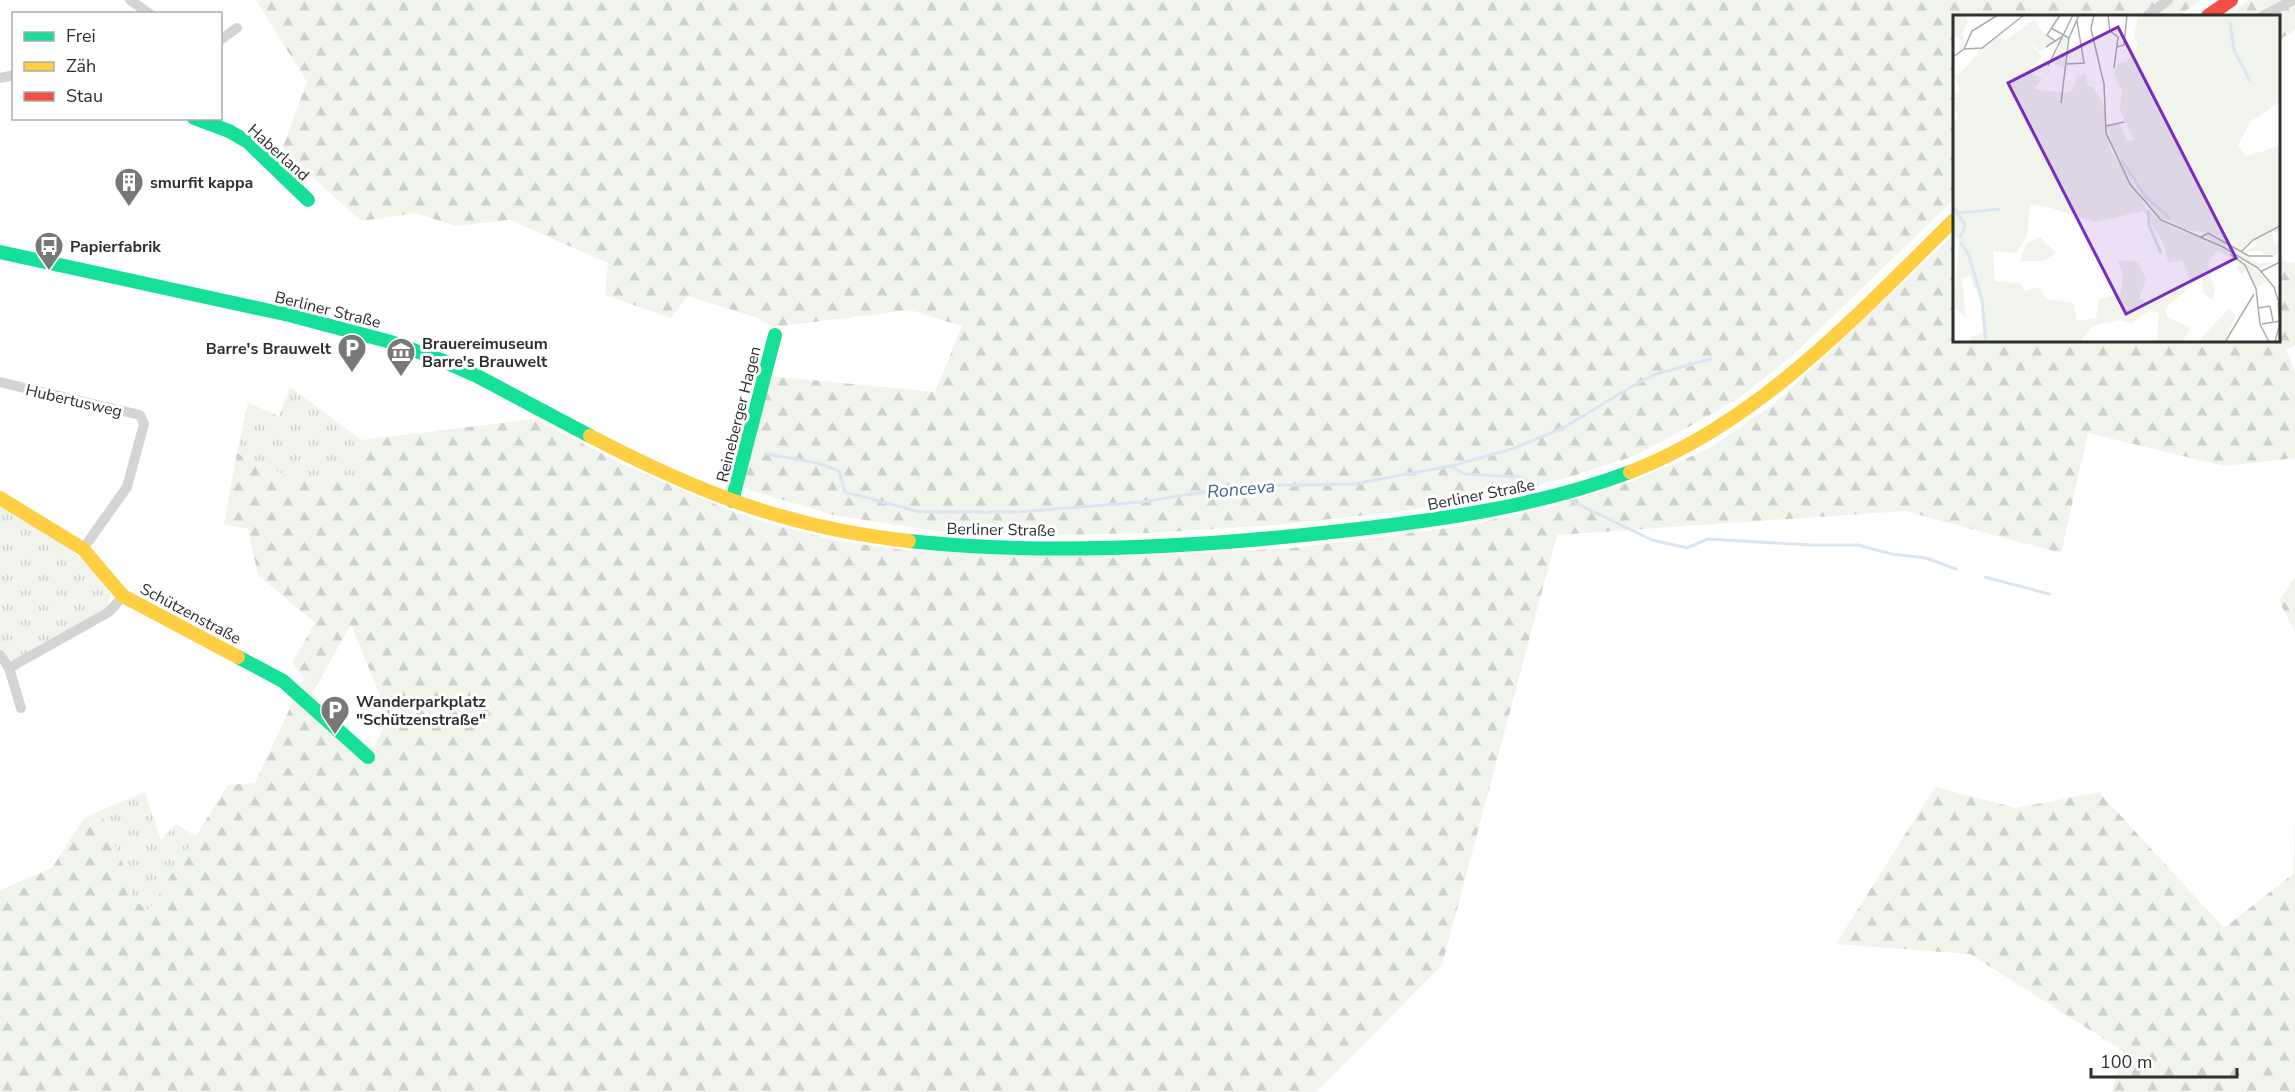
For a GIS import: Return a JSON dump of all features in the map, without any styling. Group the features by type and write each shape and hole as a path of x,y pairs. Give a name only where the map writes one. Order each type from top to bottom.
{"main road":[{"path":"2209,15 2231,0"},
{"name":"Haberland","path":"199,120 229,131 248,142 308,200"},
{"name":"Berliner Straße","path":"0,252 333,325 394,343 466,371 634,458 732,501 779,517 828,529 913,543 1004,547 1111,547 1289,538 1438,520 1551,497 1644,466 1698,440 1738,415 1808,361 1953,221"},
{"name":"Reineberger Hagen","path":"732,501 775,335"},
{"name":"Schützenstraße","path":"0,498 83,549 123,596 283,681 368,756"}],"street":[{"path":"130,0 147,12"},
{"path":"2148,15 2168,0"},
{"path":"2265,15 2293,0"},
{"path":"222,39 237,28"},
{"name":"Hubertusweg","path":"0,382 140,415 144,424 127,487 83,549"},
{"path":"9,668 109,612 123,596"},
{"path":"0,655 9,668 21,708"}],"green space":[{"path":"256,0 2201,0 2179,15 1953,15 1953,200 1792,356 1739,398 1634,456 1570,477 1508,492 1405,511 1276,525 1151,533 1052,535 936,531 833,515 734,485 759,375 935,392 962,326 910,310 773,327 758,318 688,296 671,318 605,295 608,263 510,220 456,226 415,213 361,221 282,149 307,82"},
{"path":"2249,0 2295,0 2295,30 2280,39 2280,15 2227,15"},
{"path":"1953,235 1953,342 2280,342 2280,260 2295,263 2295,345 2286,350 2295,374 2295,458 2224,466 2088,433 2061,553 1905,511 1557,535 1442,965 1316,1092 0,1092 0,890 52,868 84,818 100,811 130,880 132,899 149,910 228,785 255,783 304,678 292,663 315,623 258,575 248,529 224,524 237,453 293,479 359,476 361,440 535,419 624,465 729,510 767,523 838,541 911,551 1059,556 1177,554 1293,548 1463,526 1551,507 1631,482 1708,449 1775,403","holes":["351,625 389,717 372,751 312,693"]},
{"path":"290,387 361,440 360,476 293,479 237,453 248,403 279,416"},
{"path":"0,503 79,557 93,569 111,594 107,608 15,660 9,660 0,648"},
{"path":"2295,577 2295,632 2279,601"},
{"path":"1935,787 2016,808 2099,792 2224,928 2293,874 2295,822 2295,1092 2112,1092 2123,1051 1970,954 1836,944"},
{"path":"145,792 161,840 176,824 197,837 149,910 132,899 130,879 100,811"}],"waterway":[{"name":"Ronceva","path":"767,454 818,463 839,471 845,492 920,512 1018,512 1142,502 1241,486 1354,484 1451,466 1512,449 1563,428 1656,374 1711,359"},
{"path":"1451,466 1465,474 1520,477 1538,485"},
{"path":"1567,499 1652,540 1687,548 1708,539 1811,545 1858,545 1892,554 1926,558 1956,569"},
{"path":"1985,577 2049,594"}],"traffic: fast":[{"path":"199,120 229,131 248,142 308,200"},
{"path":"0,252 289,315 391,342 477,376 590,436"},
{"path":"732,501 775,335"},
{"path":"909,541 962,546 1070,549 1180,545 1288,537 1451,517 1524,503 1630,472"},
{"path":"238,657 283,681 368,757"}],"traffic: slow":[{"path":"1630,472 1677,451 1722,425 1764,395 1843,328 1953,221"},
{"path":"590,436 668,474 744,505 823,527 909,541"},
{"path":"0,498 83,549 123,596 238,657"}],"traffic: jam":[{"path":"2209,15 2231,0"}],"place":[{"name":"smurfit kappa","path":"129,208"},
{"name":"Papierfabrik","path":"49,272"},
{"name":"Barre's Brauwelt","path":"352,374"},
{"name":"Brauereimuseum Barre's Brauwelt","path":"401,378"},
{"name":"Wanderparkplatz \"Schützenstraße\"","path":"335,736"}]}
